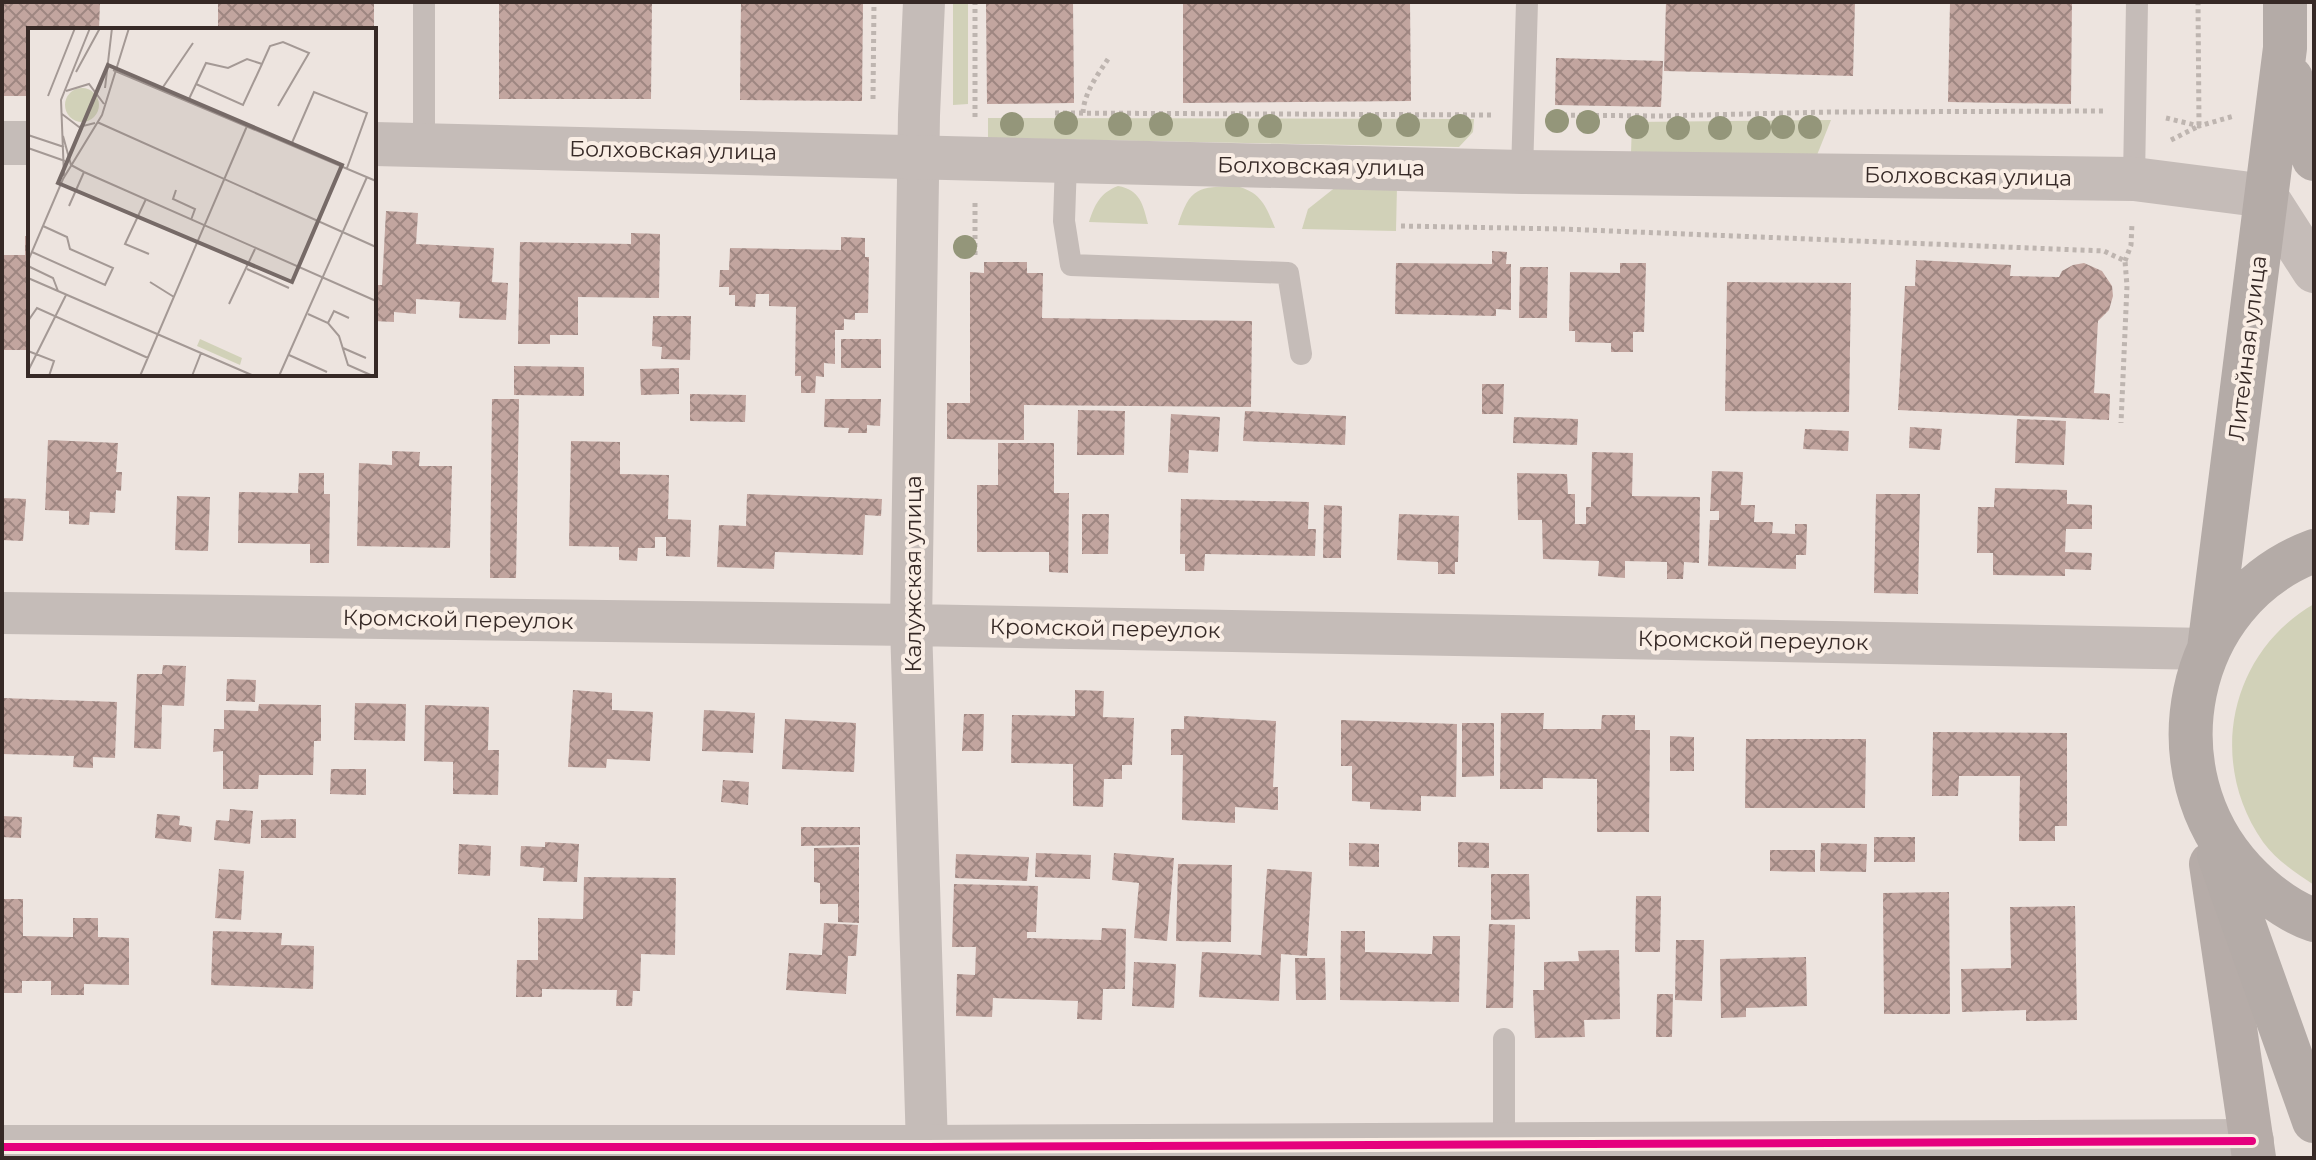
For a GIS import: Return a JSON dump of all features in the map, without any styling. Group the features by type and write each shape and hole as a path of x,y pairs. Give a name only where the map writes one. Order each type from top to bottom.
{"main road":[{"name":"Литейная улица","path":"2209,649 2285,48 2285,2"},
{"name":"Литейная улица","path":"2285,48 2296,103 2314,159"},
{"path":"2314,551 2300,556 2263,580 2232,611 2209,649 2195,687 2189,727 2192,768 2203,807 2314,1121"},
{"path":"2203,807 2227,852 2262,889 2314,920"},
{"path":"2203,807 2253,1150"}],"street":[{"name":"Калужская улица","path":"924,2 911,625 927,1147"},
{"path":"2,143 28,143"},
{"name":"Болховская улица","path":"376,144 1522,172 2134,179 2266,196"},
{"path":"2266,196 2314,271"},
{"name":"Кромской переулок","path":"2,613 911,625 2209,649"},
{"path":"2,1147 496,1152 927,1147 2253,1150"}],"lane":[{"path":"424,2 424,144"},
{"path":"1522,172 1527,2"},
{"path":"2134,179 2137,2"},
{"path":"1066,162 1064,221 1071,265 1288,273 1301,354"},
{"path":"1504,1039 1512,1149"}],"path":[{"path":"873,112 874,2"},
{"path":"975,2 975,114"},
{"path":"1083,113 1084,104 1110,56"},
{"path":"1052,113 1660,116 2136,111 2199,126 2278,103"},
{"path":"1401,226 1562,229 2104,251 2125,261 2127,286 2121,423"}],"green space":[{"path":"953,2 968,2 968,104 953,105"},
{"path":"988,118 1474,119 1473,132 1459,147 988,138"},
{"path":"1831,120 1817,155 1631,153 1632,122"},
{"path":"1118,186 1136,195 1148,224 1089,222 1099,200"},
{"path":"1236,186 1262,201 1275,228 1178,225 1187,203 1197,192 1213,187"},
{"path":"1337,186 1397,186 1396,231 1302,229 1308,209"},
{"path":"2314,604 2314,885 2293,871 2263,842 2246,811 2235,778 2232,744 2236,711 2246,680 2262,651 2285,625"}],"building":[{"path":"2,2 100,2 99,28 28,28 28,96 2,96"},
{"path":"218,2 374,2 374,28 218,28"},
{"path":"499,2 652,2 651,99 499,99"},
{"path":"863,2 862,101 740,100 741,3"},
{"path":"986,2 1073,2 1074,103 987,104"},
{"path":"1183,2 1410,2 1411,101 1183,103"},
{"path":"1666,2 1855,2 1853,76 1664,71"},
{"path":"1950,2 2072,2 2071,104 1948,102"},
{"path":"1556,58 1663,61 1661,107 1555,105"},
{"path":"386,211 418,213 416,244 494,248 492,282 508,283 506,320 459,318 460,302 416,299 416,314 394,312 394,322 376,321 376,285 382,285"},
{"path":"631,233 660,234 659,298 578,297 578,335 550,335 550,344 518,344 520,242 631,244"},
{"path":"25,236 28,236 28,350 2,350 2,255 25,255"},
{"path":"841,237 865,238 865,257 869,257 868,313 855,313 855,320 844,319 844,330 835,330 835,364 824,363 824,377 816,376 815,393 801,393 801,376 795,376 796,307 769,306 769,294 756,294 755,307 735,306 735,295 729,295 729,287 719,287 720,270 729,270 730,248 841,250"},
{"path":"1492,251 1507,252 1506,264 1511,264 1511,310 1496,309 1496,316 1395,314 1396,263 1492,264"},
{"path":"1916,260 2011,265 2010,276 2059,277 2062,271 2084,263 2102,271 2112,286 2113,296 2109,310 2098,321 2094,393 2110,394 2109,420 1898,410 1905,286 1915,286"},
{"path":"984,262 1027,262 1027,273 1043,273 1042,318 1252,321 1251,407 1024,405 1024,440 947,439 947,403 970,403 970,272 984,273"},
{"path":"1620,263 1646,263 1644,332 1633,332 1633,352 1611,352 1611,343 1575,342 1575,331 1569,331 1570,272 1620,273"},
{"path":"1520,267 1548,267 1547,318 1519,318"},
{"path":"1727,282 1851,283 1849,412 1725,411"},
{"path":"653,316 691,316 690,360 661,359 662,347 652,346"},
{"path":"841,339 881,339 881,368 841,368"},
{"path":"514,366 584,367 584,396 514,395"},
{"path":"679,368 679,394 641,395 640,369"},
{"path":"1482,384 1504,384 1503,414 1482,414"},
{"path":"690,394 746,395 745,422 690,421"},
{"path":"492,399 519,399 516,578 490,578"},
{"path":"825,399 881,399 880,426 867,425 867,433 848,433 849,428 824,427"},
{"path":"1078,410 1125,411 1124,455 1077,455"},
{"path":"1245,411 1346,416 1345,445 1243,441"},
{"path":"1171,414 1220,417 1218,452 1189,450 1188,473 1168,472"},
{"path":"1514,417 1578,419 1577,445 1513,443"},
{"path":"2017,419 2066,421 2064,465 2015,463"},
{"path":"1910,427 1942,429 1940,450 1909,448"},
{"path":"1805,429 1849,431 1848,451 1803,449"},
{"path":"48,440 118,443 116,472 122,472 121,491 116,490 115,513 90,512 89,525 69,524 69,511 45,510"},
{"path":"571,441 620,442 620,474 669,475 668,519 691,520 690,557 666,556 666,537 655,537 655,548 638,548 637,561 619,560 619,547 569,546"},
{"path":"998,443 1054,443 1054,493 1069,493 1068,573 1049,572 1049,552 977,552 977,485 998,485"},
{"path":"392,451 420,452 419,466 452,466 450,548 357,546 359,463 392,465"},
{"path":"1592,452 1633,453 1632,496 1700,497 1699,563 1684,562 1683,579 1667,579 1667,562 1625,561 1625,578 1598,576 1599,561 1543,559 1542,520 1518,520 1517,473 1567,474 1568,494 1575,494 1575,524 1586,524 1586,507 1591,507"},
{"path":"1712,471 1743,472 1741,505 1755,505 1754,522 1773,522 1772,533 1795,534 1795,524 1807,524 1806,555 1796,555 1796,569 1708,566 1710,520 1719,520 1719,511 1710,511"},
{"path":"299,473 324,473 324,494 330,494 329,563 310,563 310,544 238,543 239,492 298,493"},
{"path":"1995,488 2067,490 2067,504 2092,505 2092,529 2066,529 2065,552 2092,553 2091,570 2065,569 2065,576 1993,575 1993,553 1977,553 1978,507 1994,507"},
{"path":"747,494 882,499 881,516 865,515 863,555 775,552 774,569 717,567 719,525 746,526"},
{"path":"1876,494 1920,494 1918,594 1874,593"},
{"path":"177,496 210,497 208,551 175,550"},
{"path":"2,498 26,499 23,541 2,540"},
{"path":"1181,499 1309,502 1308,529 1316,529 1315,556 1205,554 1204,571 1185,571 1185,554 1180,554"},
{"path":"1324,505 1342,506 1341,558 1323,558"},
{"path":"1082,514 1109,514 1108,554 1082,554"},
{"path":"1399,514 1459,516 1455,574 1438,574 1438,562 1397,560"},
{"path":"163,665 186,666 184,706 162,705 161,749 134,748 137,674 162,674"},
{"path":"227,679 256,680 255,702 226,701"},
{"path":"573,690 612,693 612,710 653,712 650,761 607,759 606,768 568,767"},
{"path":"1075,690 1104,691 1103,717 1134,718 1132,765 1122,765 1122,779 1104,779 1103,807 1073,806 1073,764 1011,763 1012,715 1075,716"},
{"path":"2,698 117,702 115,758 93,757 93,768 73,767 74,756 2,754"},
{"path":"355,703 406,704 405,741 354,740"},
{"path":"259,704 321,705 321,741 314,741 313,775 259,775 258,789 223,789 223,751 213,752 214,729 224,729 224,710 258,711"},
{"path":"425,705 489,707 488,750 499,750 498,795 453,794 453,762 424,761"},
{"path":"704,710 755,713 753,753 702,751"},
{"path":"1501,713 1544,713 1543,729 1601,729 1602,715 1635,715 1635,730 1650,730 1649,832 1597,832 1597,779 1543,778 1543,789 1500,789"},
{"path":"964,714 984,714 983,751 962,751"},
{"path":"1184,716 1276,721 1273,787 1278,787 1278,810 1235,807 1235,823 1182,820 1183,755 1171,755 1171,729 1184,729"},
{"path":"785,719 856,723 854,772 782,769"},
{"path":"1341,720 1457,724 1456,797 1421,796 1421,811 1370,809 1370,802 1352,801 1352,766 1341,766"},
{"path":"1462,723 1494,723 1494,776 1462,777"},
{"path":"1933,732 2067,733 2067,826 2055,826 2055,841 2019,841 2020,776 1959,776 1958,796 1932,796"},
{"path":"1670,736 1694,737 1694,771 1670,771"},
{"path":"1746,739 1866,739 1865,808 1745,808"},
{"path":"331,769 366,769 366,795 330,794"},
{"path":"723,780 749,782 748,805 721,802"},
{"path":"230,809 253,811 250,844 214,840 216,820 229,821"},
{"path":"157,814 180,816 179,825 192,827 191,842 155,838"},
{"path":"2,816 22,817 21,838 2,837"},
{"path":"296,819 296,838 261,838 261,820"},
{"path":"801,827 860,827 860,845 801,846"},
{"path":"1874,837 1915,837 1915,862 1874,862"},
{"path":"545,842 579,844 577,882 543,881 544,868 520,866 521,846 545,847"},
{"path":"1458,842 1489,843 1489,868 1458,867"},
{"path":"1349,843 1379,844 1379,867 1349,866"},
{"path":"1821,843 1867,844 1866,872 1820,871"},
{"path":"459,844 491,846 490,876 458,874"},
{"path":"859,847 859,923 838,922 838,904 820,904 820,883 814,882 814,848"},
{"path":"1770,850 1815,850 1815,872 1770,871"},
{"path":"1036,853 1091,855 1090,879 1035,877"},
{"path":"1114,853 1174,858 1167,941 1134,938 1139,883 1112,880"},
{"path":"956,854 1029,857 1027,881 955,878"},
{"path":"1178,864 1232,865 1231,942 1176,941"},
{"path":"219,869 244,871 241,920 215,918"},
{"path":"1267,869 1312,872 1307,956 1281,954 1279,1001 1199,997 1202,952 1261,955"},
{"path":"1491,874 1529,874 1530,919 1491,920"},
{"path":"584,877 676,878 675,955 641,954 640,991 633,991 632,1006 616,1006 617,990 542,989 542,997 516,997 517,960 538,960 538,918 583,919"},
{"path":"954,884 1038,886 1036,932 1027,932 1027,938 1101,940 1102,928 1126,929 1125,989 1103,989 1102,1020 1077,1019 1078,1001 993,998 992,1017 956,1016 957,974 975,975 976,947 952,947"},
{"path":"1949,892 1950,1014 1884,1014 1883,893"},
{"path":"1636,896 1661,896 1660,952 1635,952"},
{"path":"2,899 23,899 23,936 73,937 73,918 98,918 98,937 129,938 129,985 84,984 84,995 51,995 51,981 22,981 22,993 2,993"},
{"path":"2075,906 2077,1020 2026,1021 2026,1010 1962,1012 1961,969 2011,968 2010,907"},
{"path":"824,923 858,925 856,956 848,956 846,994 786,990 789,953 822,955"},
{"path":"1489,924 1515,925 1513,1008 1486,1008"},
{"path":"213,931 282,933 281,945 314,946 313,989 211,985"},
{"path":"1341,931 1365,931 1365,952 1432,954 1433,936 1460,936 1459,1002 1340,1000"},
{"path":"1676,940 1704,940 1702,1001 1675,1000"},
{"path":"1619,950 1620,1019 1584,1020 1585,1037 1535,1038 1533,990 1544,990 1544,962 1579,961 1578,951"},
{"path":"1806,957 1807,1006 1746,1008 1746,1017 1721,1018 1720,959"},
{"path":"1295,958 1325,958 1326,1000 1296,1000"},
{"path":"1134,962 1176,964 1174,1008 1132,1006"},
{"path":"1657,994 1673,994 1672,1037 1656,1037"}],"transit line":[{"path":"2,1147 927,1147 2252,1141"}]}
